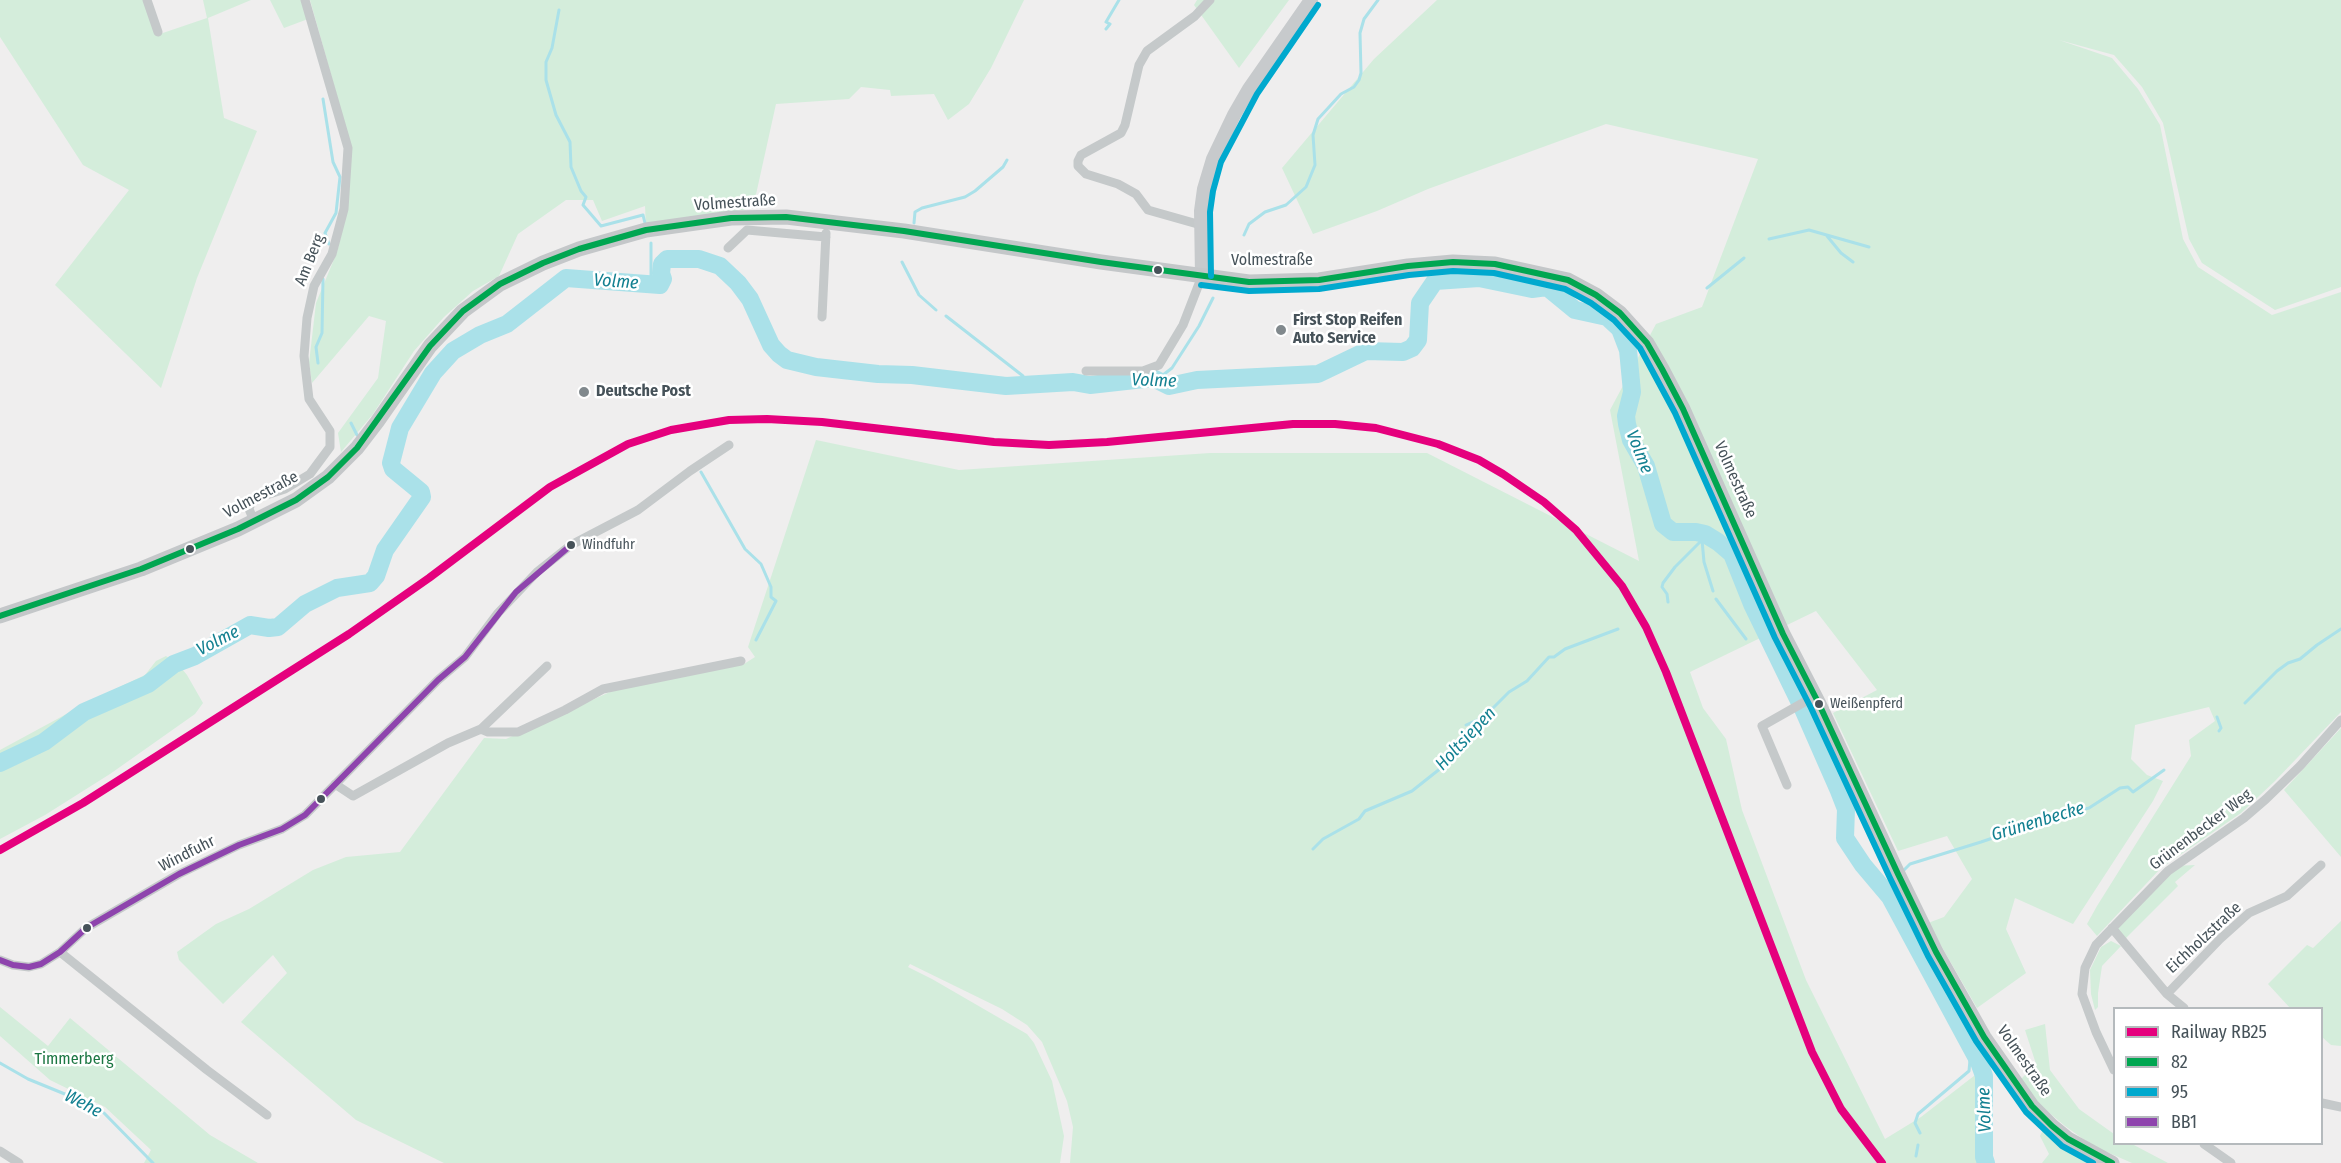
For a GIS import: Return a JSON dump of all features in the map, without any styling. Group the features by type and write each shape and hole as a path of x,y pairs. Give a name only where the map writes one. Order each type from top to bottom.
{"main road":[{"path":"1202,276 1201,211 1206,181 1223,137 1250,89 1311,0"},
{"name":"Volmestraße","path":"0,616 141,569 254,521 296,500 335,470 377,422 413,369 447,327 481,298 521,273 579,249 646,230 756,216 827,229 904,231 1249,282 1319,279 1453,262 1495,264 1568,280 1596,295 1620,313 1647,342 1683,409 1784,634 1810,698 1936,952 1984,1036 2032,1106 2068,1139 2112,1163"}],"street":[{"path":"147,0 158,32"},
{"name":"Am Berg","path":"254,521 249,509 251,503 257,498 285,489 310,474 330,447 330,431 309,399 304,356 307,318 314,286 332,254 344,209 348,148 306,0"},
{"path":"1201,225 1148,210 1136,194 1118,184 1086,174 1078,166 1078,161 1081,155 1121,133 1125,125 1139,65 1147,51 1195,16 1210,0"},
{"path":"728,248 747,230 827,229 822,317"},
{"path":"1086,371 1143,371 1159,365 1183,324 1202,276"},
{"name":"Windfuhr","path":"0,960 29,967 40,963 60,952 87,928 179,873 296,822 311,810 438,680 465,657 498,614 537,572 571,545 638,510 690,471 729,446"},
{"path":"481,729 488,732 518,732 603,689 741,661"},
{"path":"335,784 353,796 448,743 481,729 547,666"},
{"path":"1787,784 1762,726 1810,698"},
{"name":"Grünenbecker Weg","path":"2113,1066 2082,994 2085,968 2096,945 2168,871 2244,818 2266,799 2300,766 2341,720"},
{"name":"Eichholzstraße","path":"2167,994 2220,939 2249,914 2287,896 2321,865"},
{"name":"Eichholzstraße","path":"2112,928 2167,994 2183,1007"},
{"path":"60,952 267,1115"},
{"path":"2323,1103 2341,1107"},
{"path":"2207,1145 2231,1163"},
{"path":"0,1151 19,1163"}],"green space":[{"path":"0,0 144,0 157,35 207,18 203,0 251,0 208,18 224,118 257,131 197,278 161,388 55,285 129,190 83,165 0,37"},
{"path":"270,0 301,0 308,19 284,28"},
{"path":"310,0 1024,0 991,68 969,104 948,120 934,94 891,96 890,90 861,87 849,99 776,104 753,208 646,227 645,206 602,221 593,200 566,200 518,234 499,276 473,291 444,317 414,351 373,414 341,452 338,433 378,378 386,321 369,316 312,383 309,363 316,303 337,252 347,210 351,146"},
{"path":"1197,0 1289,0 1239,68 1194,5"},
{"path":"1437,0 2341,0 2341,287 2275,310 2202,263 2189,239 2163,123 2142,87 2114,55 2059,40 2112,58 2138,89 2160,125 2183,239 2198,267 2272,315 2341,292 2341,712 2275,781 2241,813 2161,868 2097,936 2087,924 2191,756 2189,740 2215,721 2209,707 2135,725 2131,759 2147,775 2163,781 2153,801 2073,924 2015,898 2006,929 2026,973 1977,1008 1928,923 1944,917 1972,879 1947,836 1898,851 1833,713 1877,690 1816,611 1690,672 1703,708 1726,739 1742,810 1806,980 1885,1139 1921,1117 1979,1072 1987,1089 1991,1106 1986,1144 1989,1163 1070,1163 1073,1127 1067,1101 1042,1042 1027,1025 1002,1009 910,964 908,967 1027,1034 1034,1043 1052,1081 1064,1136 1060,1163 444,1163 356,1120 241,1022 287,973 273,955 223,1004 179,960 177,952 216,924 249,909 313,870 346,857 400,852 484,738 506,739 612,691 744,664 755,657 748,647 816,440 959,470 1210,453 1427,453 1639,561 1610,410 1656,324 1702,307 1758,159 1606,124 1313,234 1282,168 1374,59"},
{"path":"166,656 178,664 187,675 203,703 195,714 110,774 45,815 0,839 0,750 94,699 145,675 156,661"},
{"path":"2341,728 2341,857 2284,790"},
{"path":"2195,865 2175,882 2178,886 2124,940 2114,930 2174,866"},
{"path":"2341,921 2341,1046 2331,1045 2323,1038 2323,1007 2289,1007 2268,984 2307,945 2313,948"},
{"path":"2111,941 2121,946 2102,966 2098,1007 2095,1010 2091,994 2090,970 2101,947"},
{"name":"Timmerberg","path":"0,1007 48,1046 70,1018 210,1135 258,1163 144,1163 151,1150 105,1107 50,1080 0,1036"},
{"path":"2045,1024 2050,1070 2079,1109 2113,1133 2113,1145 2134,1145 2168,1163 2132,1163 2093,1146 2040,1105 2020,1080 2036,1064 2025,1030"},
{"path":"2044,1128 2072,1150 2098,1163 2042,1163 2049,1154 2040,1136"}],"waterway":[{"path":"1106,29 1110,24 1106,22 1119,0"},
{"path":"1244,235 1249,224 1265,212 1286,205 1306,187 1315,165 1313,135 1318,119 1341,94 1354,87 1359,80 1361,73 1360,33 1364,19 1378,0"},
{"path":"559,10 552,48 546,62 546,80 556,115 570,142 571,167 586,197 583,205 601,226 643,215 645,223"},
{"path":"323,99 333,162 340,177 336,213 325,233 329,244"},
{"path":"914,223 915,212 922,208 965,197 1003,167 1007,160"},
{"path":"1769,239 1809,230 1869,247"},
{"path":"1827,236 1841,253 1853,262"},
{"path":"651,243 651,285"},
{"path":"1707,288 1744,258"},
{"name":"Volme","path":"0,763 44,742 84,712 148,684 174,664 195,656 250,625 278,627 305,604 337,588 370,583 376,576 385,550 422,497 421,492 393,469 391,463 400,428 433,373 453,351 480,335 507,324 566,278 660,285 663,279 662,264 667,259 699,259 720,266 738,283 750,299 771,345 787,360 816,367 1006,386 1073,382 1090,385 1153,378 1169,386 1197,380 1318,374 1366,351 1403,352 1412,348 1418,340 1420,303 1435,281 1479,278 1532,289 1547,287 1575,310 1607,317 1620,329 1628,350 1632,392 1626,416 1627,424 1631,440 1646,466 1663,524 1673,532 1705,534 1732,554 1752,604 1803,709 1839,791 1846,809 1845,838 1863,865 1890,897 1979,1062 1984,1076 1984,1157 1986,1163"},
{"path":"902,262 919,295 936,310"},
{"path":"318,363 316,347 322,333 323,279"},
{"path":"1153,378 1163,375 1172,368 1199,326 1213,298"},
{"path":"946,316 1023,376 1027,385"},
{"path":"351,423 357,435"},
{"path":"701,472 745,549 761,564 771,587 771,597 776,601 756,640"},
{"name":"Holtsiepen","path":"1668,602 1667,594 1662,587 1663,583 1675,567 1702,540 1703,533"},
{"path":"1702,540 1704,562 1713,591"},
{"path":"1716,599 1746,639"},
{"name":"Holtsiepen","path":"1313,849 1323,839 1359,819 1365,811 1412,791 1441,768 1485,716 1509,692 1527,681 1549,657 1554,657 1565,649 1618,629"},
{"name":"Grünenbecke","path":"2245,703 2277,671 2288,663 2300,659 2341,629"},
{"path":"1466,725 1484,717"},
{"name":"Grünenbecke","path":"2217,717 2221,728 2219,731"},
{"name":"Grünenbecke","path":"1904,870 1910,864 2031,825 2035,821 2089,808 2120,788 2128,787 2133,792 2164,770"},
{"name":"Grünenbecke","path":"1875,880 1879,877"},
{"path":"1920,1133 1915,1123 1918,1114 1969,1071 1971,1049"},
{"name":"Wehe","path":"0,1063 28,1079 104,1113 153,1163"},
{"path":"1916,1156 1918,1145"}],"rail line":[{"name":"RB25","path":"0,850 83,803 349,634 429,578 550,487 628,444 671,430 729,420 767,419 822,422 994,442 1049,445 1107,442 1293,424 1335,424 1376,428 1438,444 1479,460 1503,474 1544,502 1576,530 1622,586 1646,627 1666,672 1812,1052 1841,1109 1882,1163"}],"transit line":[{"name":"95","path":"1211,276 1210,212 1221,162 1257,94 1318,5"},
{"name":"82","path":"0,616 141,569 238,529 296,500 328,477 357,448 430,346 463,311 500,284 543,263 579,249 646,230 731,218 786,217 904,231 1101,262 1249,282 1319,280 1408,266 1453,262 1495,264 1568,280 1596,295 1620,313 1647,343 1662,369 1683,409 1783,634 1819,704 1898,874 1936,952 1984,1037 2032,1106 2052,1126 2068,1139 2112,1163"},
{"name":"95","path":"1201,285 1249,291 1319,289 1409,275 1453,271 1494,273 1565,289 1591,303 1614,320 1640,348 1675,413 1775,638 1811,708 1890,878 1928,956 1976,1041 2026,1112 2062,1146 2093,1163"},
{"name":"BB1","path":"0,960 13,965 29,967 41,964 60,952 86,928 179,874 239,845 282,829 305,815 438,680 465,657 516,592 571,545"}],"place":[{"name":"First Stop Reifen Auto Service","path":"1281,330"},
{"name":"Deutsche Post","path":"584,392"},
{"name":"Windfuhr","path":"571,545"},
{"name":"Weißenpferd","path":"1819,704"}]}
